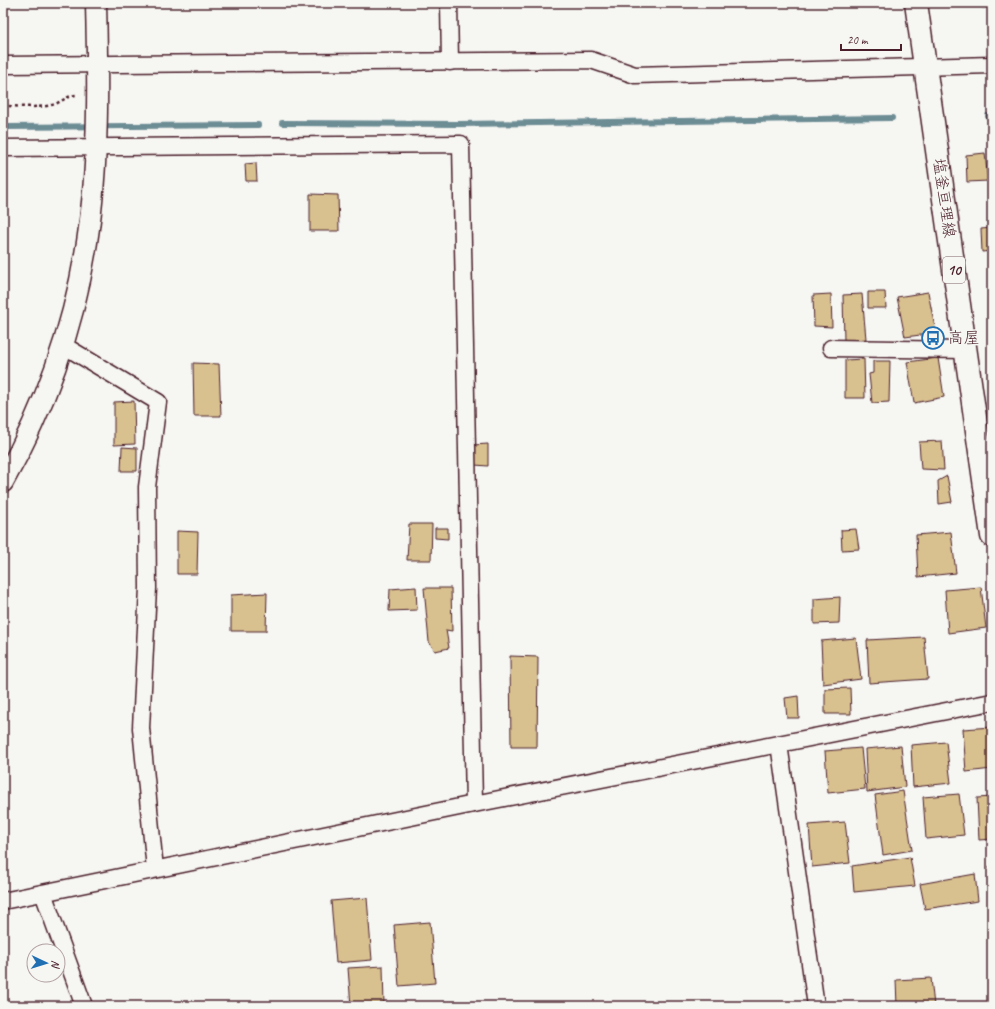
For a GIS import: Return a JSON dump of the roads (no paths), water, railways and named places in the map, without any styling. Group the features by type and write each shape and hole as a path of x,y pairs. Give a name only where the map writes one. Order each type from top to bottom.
{"main road":[{"name":"塩釜亘理線","path":"916,3 965,350 989,495 992,536"}],"street":[{"path":"3,482 16,458 54,373 77,295 87,242 94,181 97,98 96,3"},
{"path":"449,3 450,62"},
{"path":"3,65 591,60 635,76 992,65"},
{"path":"3,148 95,143 461,144 474,804"},
{"path":"63,345 158,402 147,487 148,588 141,728 154,869"},
{"path":"832,348 965,350"},
{"path":"3,901 474,804 992,702"},
{"path":"779,744 816,1006"},
{"path":"43,893 84,1006"}],"waterway":[{"path":"282,123 459,124 892,118"},
{"path":"3,127 258,125"}],"place":[{"name":"高屋","path":"933,338"}]}
